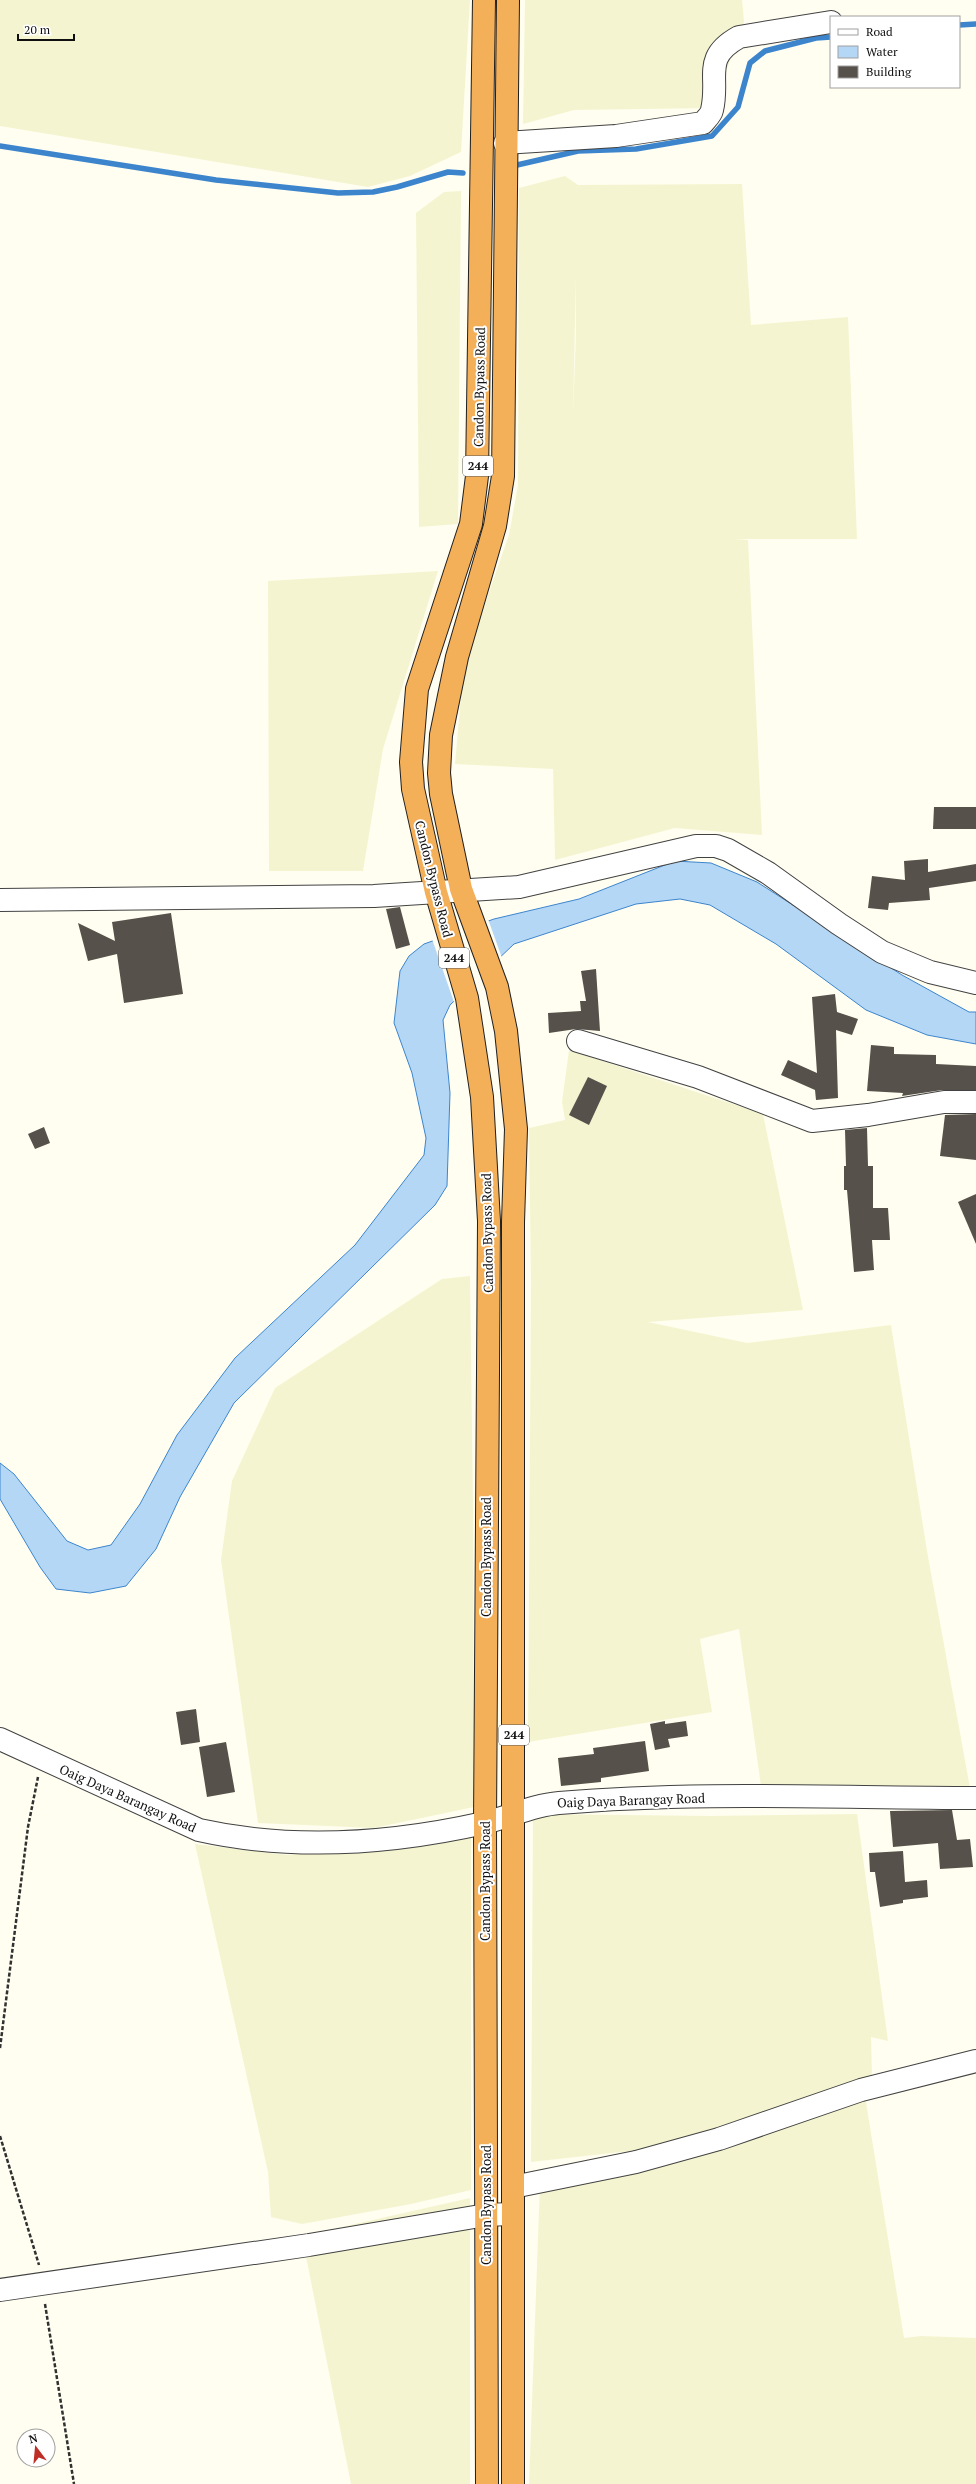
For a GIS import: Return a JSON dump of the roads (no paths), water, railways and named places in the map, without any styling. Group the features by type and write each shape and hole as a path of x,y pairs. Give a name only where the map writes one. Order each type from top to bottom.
{"highway":[{"name":"Candon Bypass Road","path":"484,0 477,476 470,524 417,689 411,738 413,789 442,918 467,998 482,1097 489,1221 484,1823 487,2484"},
{"name":"Candon Bypass Road","path":"508,0 505,143 503,476 495,526 457,656 441,735 440,773 442,794 461,889 497,987 508,1048 516,1129 513,1222 513,2484"}],"street":[{"path":"505,143 616,136 703,123 712,112 715,63 720,50 739,37 830,22"},
{"path":"0,900 374,896 461,889 518,887 696,846 716,846 728,850 768,873 845,928 882,952 930,972 976,983"},
{"path":"578,1041 698,1077 812,1121 868,1115 944,1102 976,1102"},
{"name":"Oaig Daya Barangay Road","path":"0,1739 199,1830 230,1837 278,1843 363,1841 413,1837 484,1823 552,1804 644,1797 976,1798"},
{"path":"513,2187 636,2162 719,2139 861,2090 976,2061"},
{"path":"0,2290 42,2282 309,2245 486,2214 513,2214"}],"water":[{"path":"675,861 711,863 757,882 902,975 969,1012 976,1012 976,1044 927,1035 866,1010 776,944 710,905 680,899 636,904 514,944 450,1005 443,1020 450,1093 447,1186 435,1205 234,1403 180,1497 156,1549 126,1586 90,1593 56,1589 40,1567 0,1499 0,1463 14,1474 67,1541 88,1550 111,1545 140,1504 177,1435 235,1358 355,1245 424,1155 426,1138 412,1073 394,1023 400,971 409,956 424,944 494,919 579,899"}],"waterway":[{"path":"960,25 976,24"},
{"path":"517,165 578,151 636,149 712,136 738,107 750,63 765,51 816,38 830,37"},
{"path":"0,146 216,180 338,193 373,192 397,187 448,172 463,173"}]}
